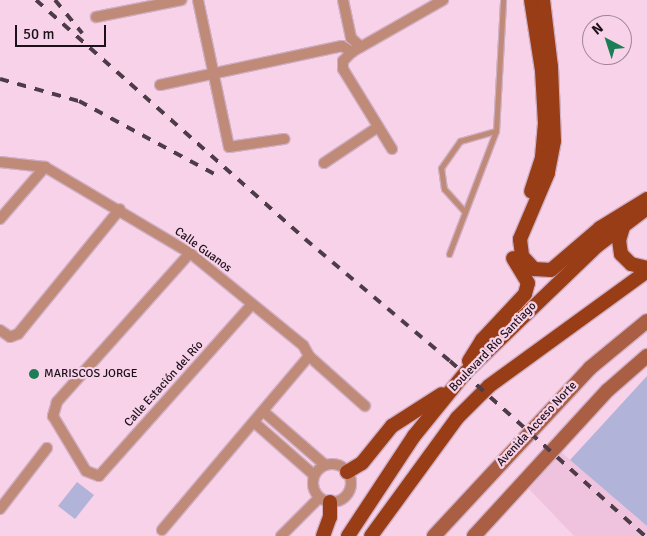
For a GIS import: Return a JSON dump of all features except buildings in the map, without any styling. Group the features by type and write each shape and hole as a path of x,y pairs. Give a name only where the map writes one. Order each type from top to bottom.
{"main road":[{"path":"466,372 477,348 519,302 528,283 512,258 510,247 536,178 545,141 542,70 531,0"},
{"path":"542,0 551,67 554,141 548,173 520,239 522,256 534,270 551,270 600,228 633,205 647,200"},
{"name":"Boulevard Río Santiago","path":"348,536 414,436 466,372 544,294 624,224 647,208"},
{"path":"624,224 619,240 621,254 631,264 647,270"},
{"name":"Boulevard Río Santiago","path":"371,536 458,418 489,386 647,270"},
{"name":"Avenida Acceso Norte","path":"434,536 590,368 647,321"},
{"path":"474,536 608,390 647,356"},
{"path":"347,472 362,463 392,426 452,389"},
{"path":"323,536 330,517 325,500"}],"street":[{"path":"96,17 181,0"},
{"path":"198,0 229,147 284,139"},
{"path":"343,0 350,38 357,49"},
{"path":"392,148 343,69 344,58 443,0"},
{"path":"160,85 342,46 357,49"},
{"path":"324,163 378,127"},
{"name":"Calle Guanos","path":"0,162 45,167 120,209 190,253 303,345 309,356 366,406"},
{"path":"0,219 45,167"},
{"path":"0,330 10,337 18,334 120,209"},
{"name":"Calle Estación del Río","path":"190,253 57,402 53,416 86,471 92,475 99,476 252,304"},
{"path":"162,530 255,423 309,356"},
{"path":"264,412 324,466"},
{"path":"255,423 314,475"},
{"path":"0,509 47,448"},
{"path":"281,536 325,500 347,495 351,484 347,472 337,465 324,466 314,475 313,486 325,500"}],"lane":[{"path":"448,254 496,131 503,0"},
{"path":"342,46 350,38"},
{"path":"465,212 444,189 440,168 460,141 496,131"}],"shaded area":[{"path":"561,452 647,526 647,536 574,536 529,489"}],"railway":[{"path":"36,0 305,239 450,361 645,536"},
{"path":"55,0 82,33"},
{"path":"0,79 79,101 218,176"}],"place":[{"name":"MARISCOS JORGE","path":"34,374"}]}
